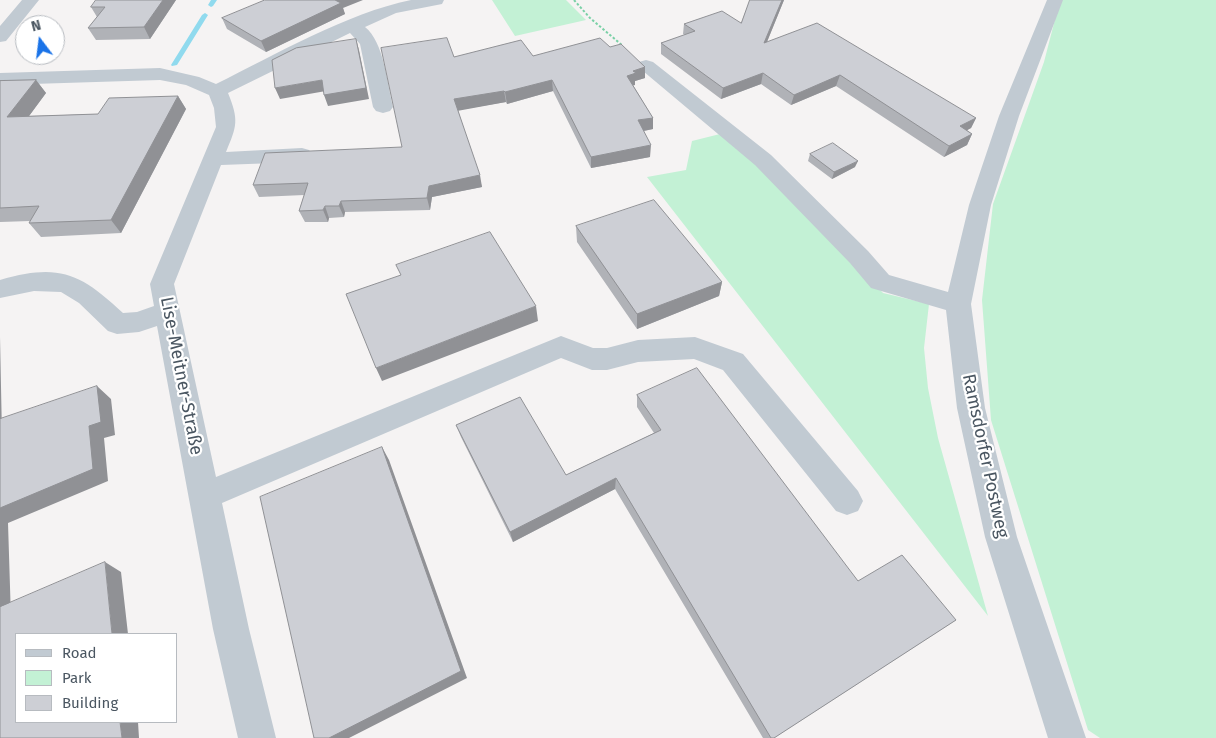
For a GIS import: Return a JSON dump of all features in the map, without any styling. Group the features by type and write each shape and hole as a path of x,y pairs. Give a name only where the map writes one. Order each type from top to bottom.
{"street":[{"path":"0,37 31,0"},
{"path":"0,79 160,74 192,81 217,90 392,9 436,0"},
{"name":"Ramsdorfer Postweg","path":"1055,0 1000,142 980,205 958,304 971,408 1001,537 1067,738"},
{"path":"353,26 364,35 369,44 382,107"},
{"path":"646,66 763,160 859,256 880,282 958,304"},
{"name":"Lise-Meitner-Straße","path":"217,90 224,108 226,127 162,284 231,629 257,738"},
{"path":"213,160 326,154"},
{"path":"0,289 44,281 69,284 87,297 117,324 139,322 168,311"},
{"path":"204,496 561,347 592,359 607,359 638,351 695,348 733,362 847,501"}],"path":[{"path":"574,0 590,18 646,66"}],"green space":[{"path":"492,0 566,0 586,20 515,36"},
{"path":"1060,0 1216,0 1216,738 1100,738 1088,730 991,420 982,300 993,204 1044,62"},
{"path":"724,133 812,216 883,293 929,304 924,348 928,388 938,438 988,616 647,177 686,170 692,141"}],"building":[{"path":"96,0 163,0 144,27 88,28 105,7 91,7"},
{"path":"265,0 335,0 341,3 261,41 222,18"},
{"path":"750,0 782,0 764,43 817,23 976,118 960,126 972,134 949,146 840,75 794,95 763,73 723,88 661,43 695,31 684,24 722,11 741,23"},
{"path":"447,38 454,57 521,40 533,56 600,38 610,47 621,44 645,67 633,71 636,73 627,76 653,118 638,120 651,145 591,157 552,80 505,92 454,99 480,175 429,186 427,198 341,201 339,206 325,206 323,210 299,211 308,183 253,185 265,153 402,147 381,48"},
{"path":"356,39 366,88 324,95 322,80 275,88 272,60 296,48"},
{"path":"36,80 7,117 98,114 109,98 178,96 111,220 29,223 39,206 0,208 0,81"},
{"path":"833,143 858,161 834,172 810,154"},
{"path":"654,200 722,282 637,314 576,226"},
{"path":"490,232 536,306 376,368 346,294 401,275 396,265"},
{"path":"697,368 858,581 902,555 956,620 774,738 771,738 616,478 510,532 456,425 520,397 566,475 661,430 637,395"},
{"path":"97,386 101,422 89,426 93,469 0,508 0,419"},
{"path":"382,447 461,671 329,738 314,738 260,497"},
{"path":"105,562 112,633 15,633 15,723 120,723 122,738 0,738 0,607"}],"waterway":[{"path":"211,5 214,0"},
{"path":"174,65 205,15"}]}
